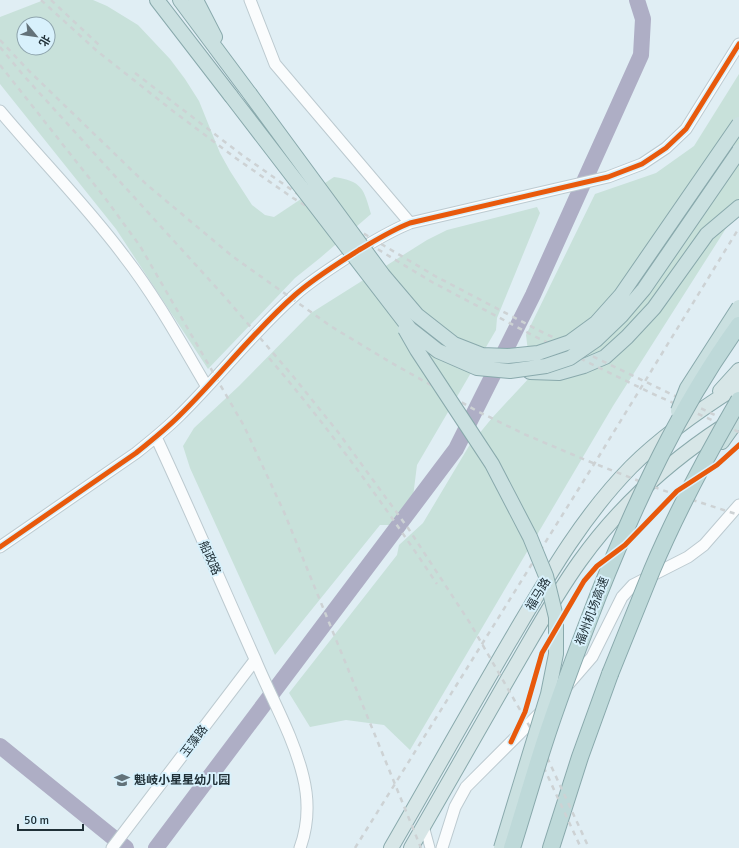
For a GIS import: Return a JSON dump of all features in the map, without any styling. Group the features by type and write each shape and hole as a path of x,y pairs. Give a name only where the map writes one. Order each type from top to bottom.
{"highway":[{"path":"152,0 166,11"},
{"path":"157,0 410,329 438,351 477,368 559,373 584,366 605,357 627,337 654,308 707,234 739,207"},
{"path":"180,0 383,275 416,315 454,344 482,355 508,356 538,353 570,342 596,323 621,295 739,124"},
{"path":"196,0 234,73"},
{"path":"510,371 546,366 570,358 596,340 611,326 644,289 739,151"},
{"path":"665,443 687,388 739,306"},
{"path":"393,307 417,350 492,464 520,517 546,576 556,618 556,654 548,694 502,848"},
{"name":"福州机场高速","path":"512,848 544,743 574,657 619,544 665,443 721,350 739,325"},
{"path":"551,848 580,757 610,674 653,569 713,444 739,400"},
{"path":"688,494 739,417"}],"main road":[{"path":"706,406 739,370"},
{"name":"福马路","path":"391,848 538,593 568,546 605,496 631,467 658,442 706,406 739,385"},
{"name":"福马路","path":"411,848 544,617 592,544 630,501 672,463 702,440 739,417"}],"street":[{"path":"250,0 275,64 410,223"},
{"path":"0,547 136,453 156,437 181,414 269,319 306,286 332,267 381,237 410,223 608,177 642,164 666,148 686,129 739,44"},
{"path":"0,111 91,214 125,256 158,306 207,386"},
{"name":"船政路","path":"156,437 255,660 279,709 296,754 306,791 306,816 300,848"},
{"path":"442,848 455,807 466,787 574,679 592,657 622,597 633,585 688,557 704,545 739,505"},
{"name":"玉藻路","path":"112,848 255,660"},
{"path":"424,826 430,848"}],"green space":[{"path":"44,0 93,0 107,6 138,25 170,59 199,101 220,153 252,205 265,215 274,217 334,177 351,181 364,192 371,214 295,278 208,369 116,229 0,84 0,17"},
{"path":"739,74 739,208 613,406 410,750 384,725 346,720 310,727 289,693 397,555 399,545 423,523 469,446 492,418 531,376 526,335 595,194 656,173 694,146"},
{"path":"537,207 540,213 497,318 496,330 417,465 413,497 390,525 380,525 275,655 190,468 183,446 194,428 239,386 311,313 427,240 447,230"}],"waterway":[{"path":"156,848 456,449 533,295 641,55 643,19 637,0"},
{"path":"0,746 126,848"}],"railway":[{"path":"41,0 97,51 173,111 237,159 293,198 432,282 534,336 651,393 739,432"},
{"path":"51,0 99,45"},
{"path":"0,40 29,71 146,184 232,256 332,327 390,362 477,411 524,434 662,490 739,515"},
{"path":"0,47 24,76 224,296 292,375 338,432 408,528 470,623 546,755 589,848"},
{"path":"0,65 105,198 140,246 244,426 284,512 421,848"},
{"path":"135,73 242,155 299,195 435,276 540,331 721,418"},
{"path":"355,848 739,228"},
{"path":"269,358 314,412 356,468 437,584"},
{"path":"531,740 581,848"}],"cycle path":[{"path":"0,547 136,453 153,439 194,401 265,324 295,295 318,277 359,250 390,232 410,223 608,177 642,164 666,148 686,129 739,44"},
{"path":"511,742 525,712 542,653 584,581 597,566 625,545 677,491 717,465 739,445"}],"place":[{"name":"魁岐小星星幼儿园","path":"122,780"}]}
